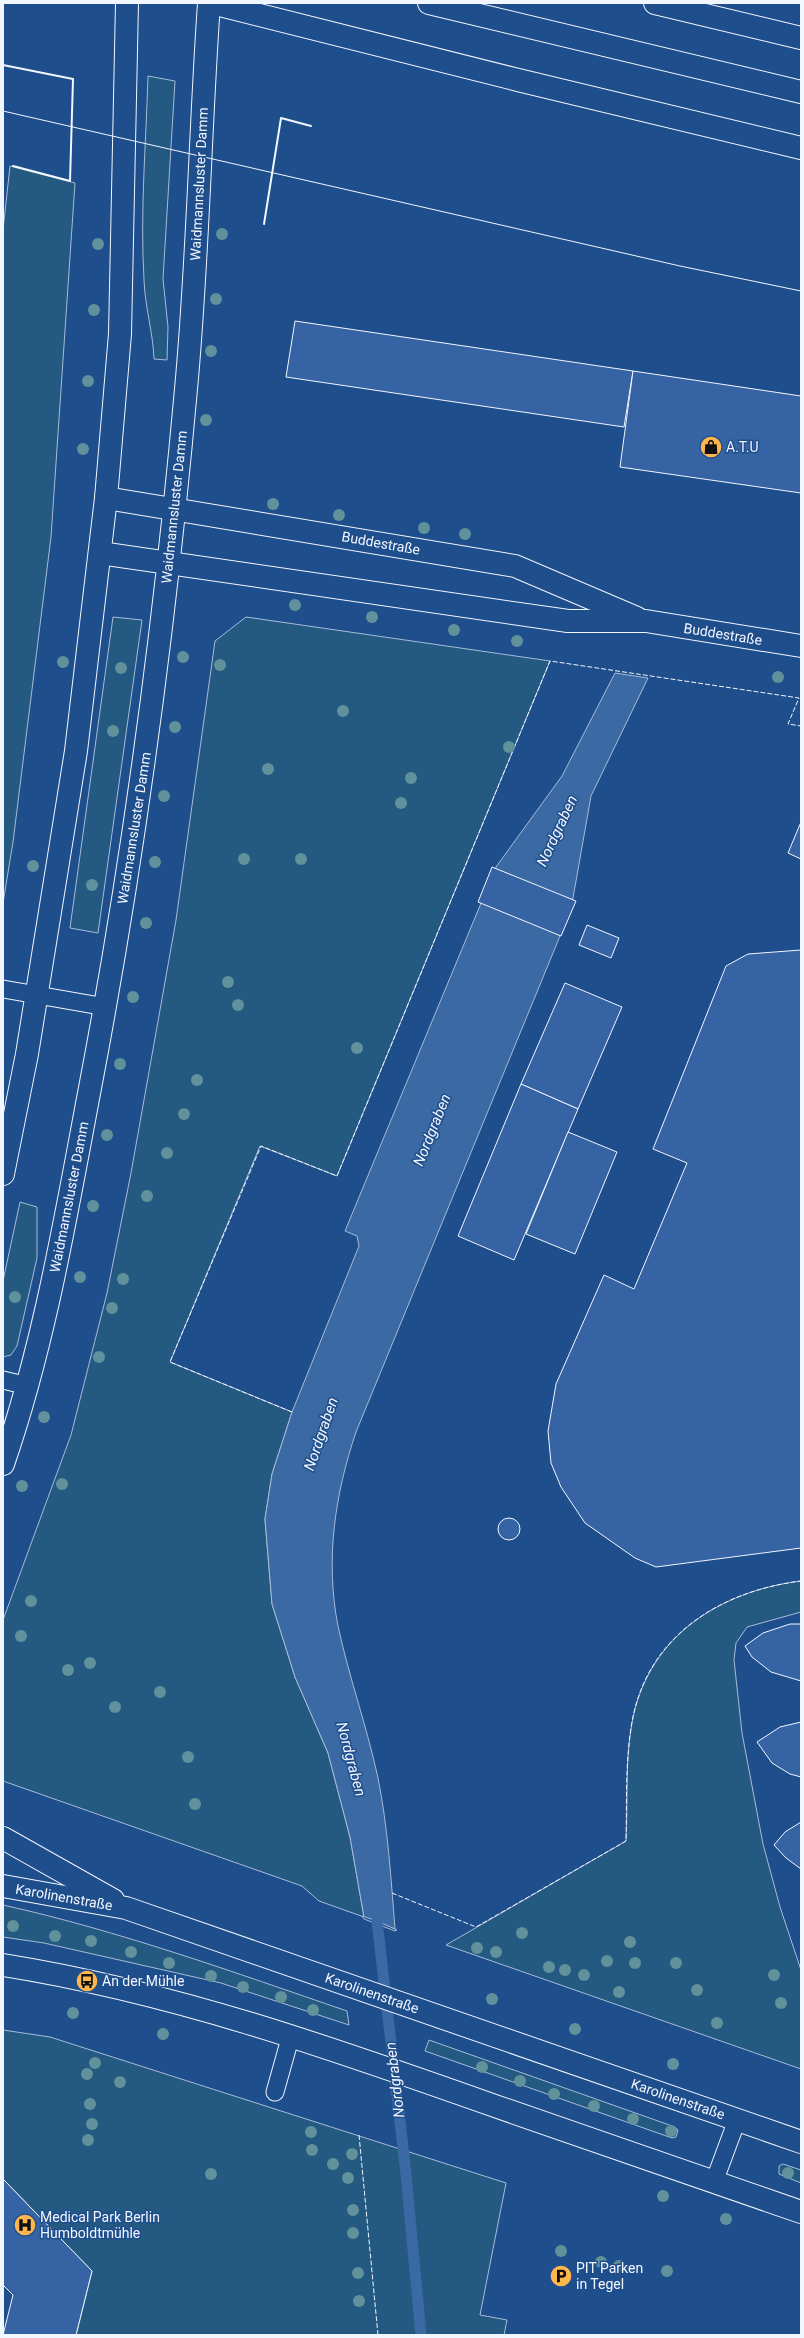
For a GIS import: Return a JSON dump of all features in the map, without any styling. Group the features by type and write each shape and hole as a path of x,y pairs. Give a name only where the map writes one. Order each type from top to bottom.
{"main road":[{"path":"3,1174 37,995 76,752 106,498 120,334 127,3"},
{"path":"211,3 526,82 801,148"},
{"name":"Waidmannsluster Damm","path":"3,1464 28,1386 48,1310 106,1007 144,769 175,510 187,384 211,3"},
{"path":"429,3 801,92"},
{"path":"655,3 801,38"},
{"name":"Buddestraße","path":"106,498 515,566 646,621"},
{"name":"Buddestraße","path":"100,553 568,621 646,621 801,646"},
{"path":"3,1838 126,1908"},
{"name":"Karolinenstraße","path":"3,1886 126,1908 344,1984 430,2012 801,2142"},
{"path":"3,1965 87,1981 184,2004 291,2035 801,2212"}],"lane":[{"path":"3,989 106,1007"},
{"path":"3,1380 28,1386"},
{"path":"275,2092 291,2035"},
{"name":"Karolinenstraße","path":"714,2182 737,2120"}],"shaded area":[{"path":"148,76 175,81 163,279 168,327 167,360 154,359 144,280 143,204"},
{"path":"10,166 75,183 51,537 13,842 3,903 3,230"},
{"path":"113,617 142,620 98,933 70,928"},
{"path":"246,617 550,661 337,1176 260,1146 170,1362 292,1412 272,1474 265,1519 272,1604 295,1677 328,1753 350,1837 364,1917 319,1901 302,1886 3,1781 3,1620 71,1435 107,1293 131,1173 176,920 215,641"},
{"path":"20,1202 37,1207 37,1258 17,1346 11,1355 3,1357 3,1281"},
{"path":"801,1581 801,1612 747,1627 736,1643 734,1660 742,1733 763,1844 780,1907 801,1970 801,2069 446,1945 626,1841 628,1767 632,1723 640,1693 653,1666 671,1643 692,1624 716,1608 743,1595 771,1586"},
{"path":"3,1905 47,1915 176,1953 347,2011 349,2025 221,1983 44,1943 3,1937"},
{"path":"3,2030 50,2037 506,2183 480,2315 507,2320 504,2335 76,2335 92,2271 3,2179"},
{"path":"429,2040 675,2127 678,2130 676,2137 672,2138 425,2051"},
{"path":"783,2164 801,2170 801,2183 779,2174 779,2166"}],"water":[{"path":"615,673 648,678 591,796 573,898 567,919 356,1432 342,1479 334,1528 332,1552 334,1601 342,1645 369,1740 378,1778 387,1835 395,1929 364,1917 350,1837 328,1753 295,1677 272,1604 265,1519 272,1474 292,1412 359,1246 357,1236 345,1231 496,867 562,776"}],"pier":[{"path":"362,1916 397,1930 395,1931 364,1919"}],"building":[{"path":"295,321 633,371 624,427 286,377"},
{"name":"A.T.U","path":"633,371 801,396 801,493 620,467"},
{"path":"801,822 801,859 788,853"},
{"path":"492,867 576,901 561,936 478,902"},
{"path":"587,925 619,938 611,958 579,945"},
{"path":"801,950 801,1548 656,1567 635,1558 585,1523 561,1487 551,1463 548,1431 556,1384 604,1275 634,1289 687,1163 653,1149 726,966 748,954"},
{"path":"565,983 622,1007 578,1109 521,1084"},
{"path":"521,1084 578,1109 514,1260 458,1236"},
{"path":"568,1132 617,1152 575,1254 526,1234"},
{"path":"509,1518 517,1521 520,1529 517,1537 509,1540 501,1537 498,1529 501,1521"},
{"path":"790,1624 801,1624 801,1681 771,1672 752,1657 745,1646 763,1633"},
{"path":"801,1722 801,1777 790,1774 772,1763 757,1742 780,1727"},
{"path":"801,1822 801,1869 786,1858 774,1845 785,1832"},
{"name":"Medical Park Berlin Humboldtmühle","path":"3,2179 92,2271 76,2335 3,2335 13,2295 3,2285"}],"waterway":[{"name":"Nordgraben","path":"377,1921 406,2174 421,2335"}],"tram line":[{"path":"3,111 680,266 801,291"}],"fence":[{"path":"292,1412 170,1362 261,1146 337,1176 550,661 799,698 788,724 801,726"},
{"path":"392,1893 476,1927 626,1841 627,1767 632,1722 640,1692 653,1665 671,1642 692,1623 716,1607 743,1595 771,1586 801,1581"},
{"path":"359,2135 378,2335"}],"wall":[{"path":"3,65 73,79 70,181 13,166"},
{"path":"264,224 281,118 311,126"}],"place":[{"name":"A.T.U","path":"711,447"},
{"name":"An der Mühle","path":"87,1981"},
{"name":"Medical Park Berlin Humboldtmühle","path":"25,2225"},
{"name":"PIT Parken in Tegel","path":"561,2276"}]}
